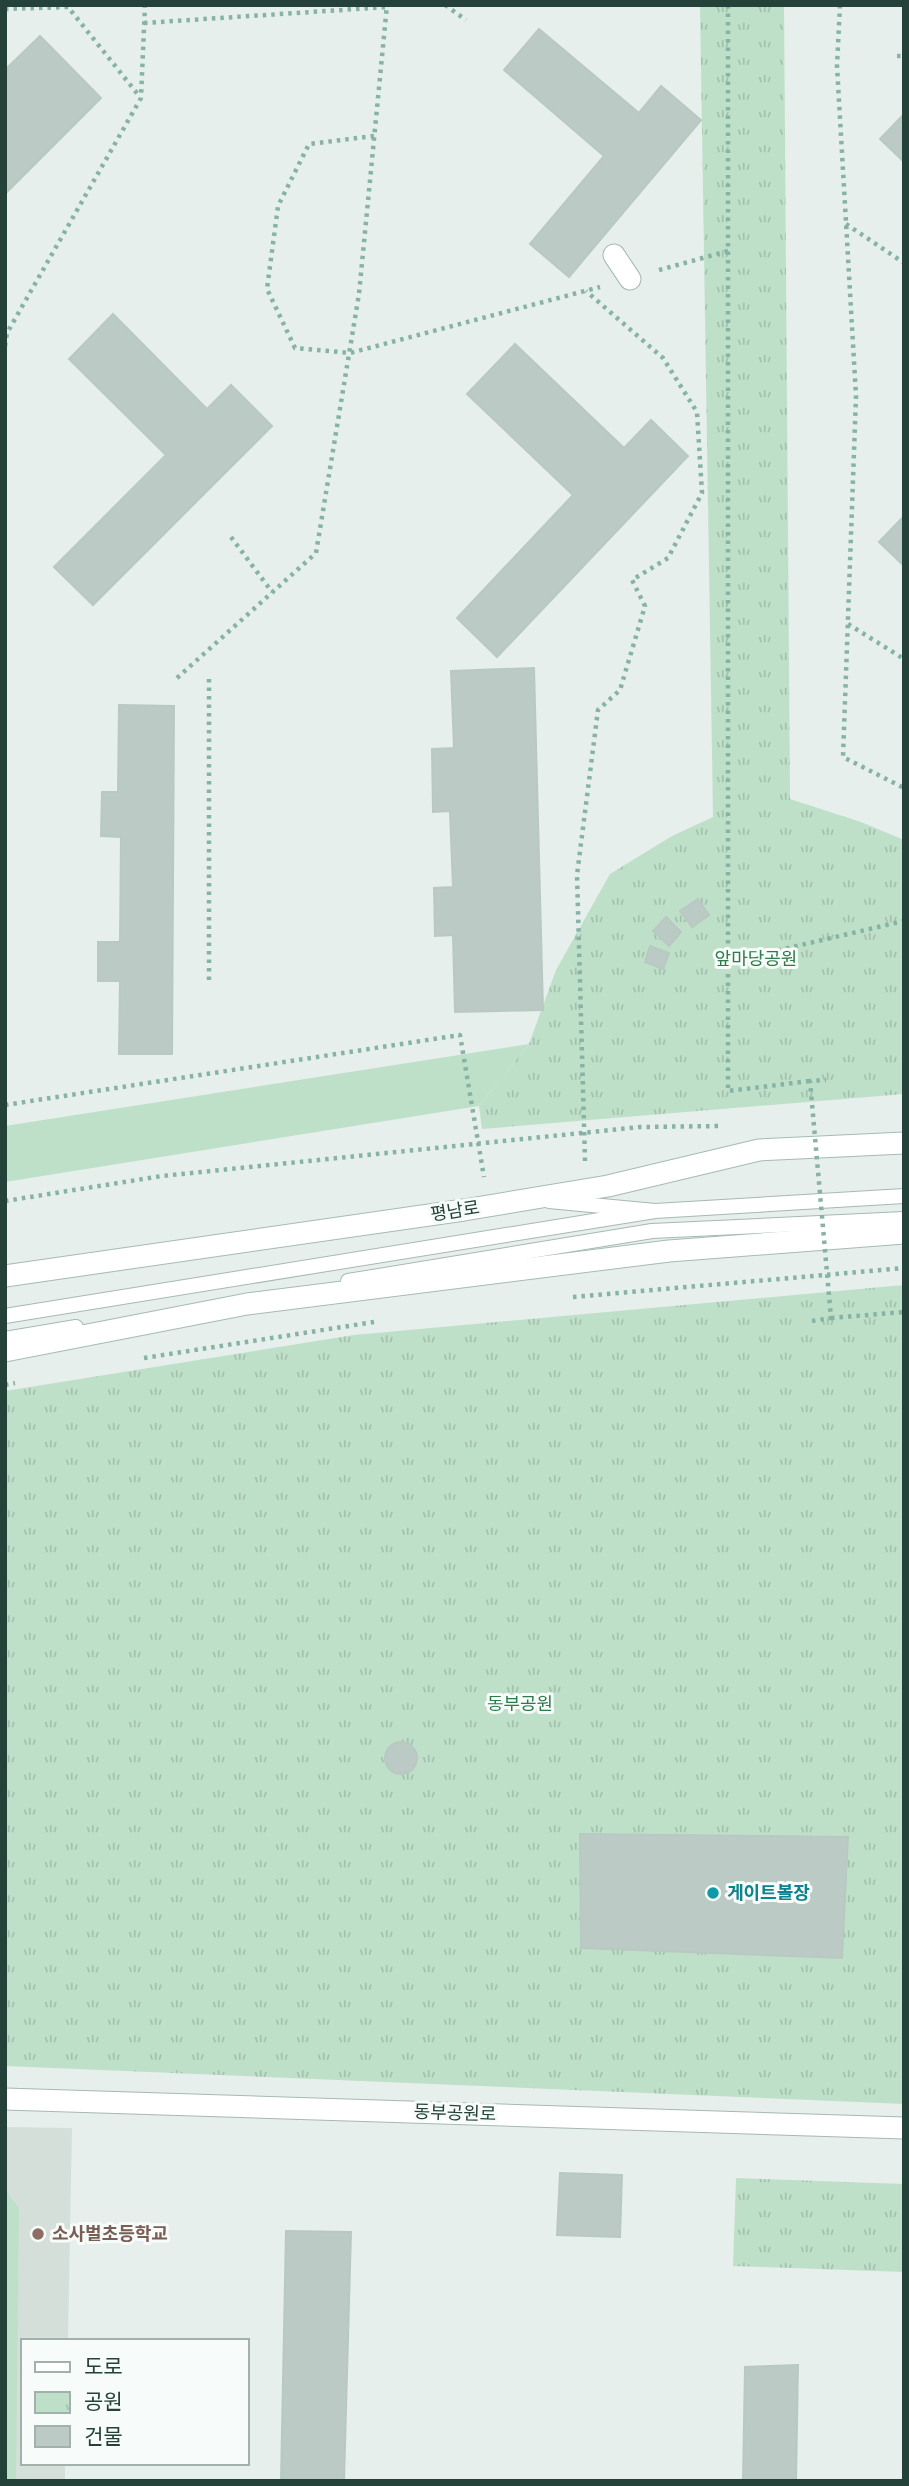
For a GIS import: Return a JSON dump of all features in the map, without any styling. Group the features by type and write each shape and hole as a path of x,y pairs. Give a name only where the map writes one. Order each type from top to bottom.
{"main road":[{"path":"614,255 630,279"},
{"name":"평남로","path":"5,1276 489,1206 586,1189 759,1150 904,1143"},
{"path":"5,1351 247,1304 669,1251 904,1233"},
{"name":"동부공원로","path":"5,2099 904,2128"}],"lane":[{"path":"5,1315 655,1211 904,1196"},
{"path":"527,1199 655,1211"},
{"path":"5,1339 652,1231 904,1219"}],"path":[{"path":"5,346 7,333 141,98 145,5"},
{"path":"445,5 466,20"},
{"path":"728,5 728,1091 826,1080"},
{"path":"840,5 837,66 856,396 843,757 904,788"},
{"path":"144,23 387,6 359,294 316,553 177,678"},
{"path":"5,9 68,7 141,98"},
{"path":"374,136 309,144 278,206 267,289 295,348 350,353 728,251"},
{"path":"846,224 904,262"},
{"path":"586,290 663,358 696,412 702,493 668,558 632,580 645,606 620,690 597,710 578,875 586,1189"},
{"path":"231,537 272,592"},
{"path":"847,624 904,659"},
{"path":"209,679 209,980"},
{"path":"728,962 904,921"},
{"path":"5,1105 460,1035 489,1206"},
{"path":"810,1081 831,1318"},
{"path":"807,1124 821,1124"},
{"path":"5,1200 162,1176 640,1127 723,1126"},
{"path":"566,1297 904,1268"},
{"path":"812,1321 904,1312"},
{"path":"141,1358 375,1321"},
{"path":"5,1385 19,1382"}],"shaded area":[{"name":"소사벌초등학교","path":"5,2127 72,2128 68,2339 21,2339 21,2465 65,2465 65,2481 5,2481"}],"green space":[{"name":"앞마당공원","path":"700,5 784,5 790,799 861,822 904,840 904,1094 482,1129 479,1106 529,1044 556,970 610,874 672,836 713,817"},
{"path":"529,1044 479,1106 5,1182 5,1126"},
{"name":"동부공원","path":"904,1285 904,2104 5,2066 5,1391 354,1335"},
{"path":"736,2178 904,2184 904,2272 733,2266"},
{"path":"5,2189 19,2208 16,2481 5,2481"}],"building":[{"path":"539,29 639,113 661,86 701,120 569,277 530,244 604,156 504,70"},
{"path":"40,36 101,98 5,194 5,70"},
{"path":"904,114 904,162 880,139"},
{"path":"113,314 207,409 231,385 272,426 93,605 54,567 166,455 69,359"},
{"path":"515,344 624,448 651,420 688,456 497,657 457,618 573,495 467,394"},
{"path":"904,516 904,566 879,542"},
{"path":"534,668 543,1010 455,1012 453,935 435,936 434,888 453,887 450,811 433,812 432,749 454,748 451,671"},
{"path":"119,705 174,706 172,1054 119,1054 120,981 98,981 98,942 120,942 121,837 101,836 102,792 118,792"},
{"path":"698,899 709,915 692,927 680,911"},
{"path":"666,917 681,932 669,946 653,931"},
{"path":"650,946 669,953 663,969 645,962"},
{"path":"401,1742 412,1747 417,1758 412,1769 401,1774 390,1769 385,1758 390,1747"},
{"name":"게이트볼장","path":"580,1834 848,1837 842,1958 581,1948"},
{"path":"560,2173 622,2175 620,2237 557,2235"},
{"path":"286,2231 351,2232 344,2481 281,2481"},
{"path":"798,2365 796,2481 743,2481 745,2367"}],"place":[{"name":"게이트볼장","path":"713,1893"},
{"name":"소사벌초등학교","path":"38,2234"}]}
